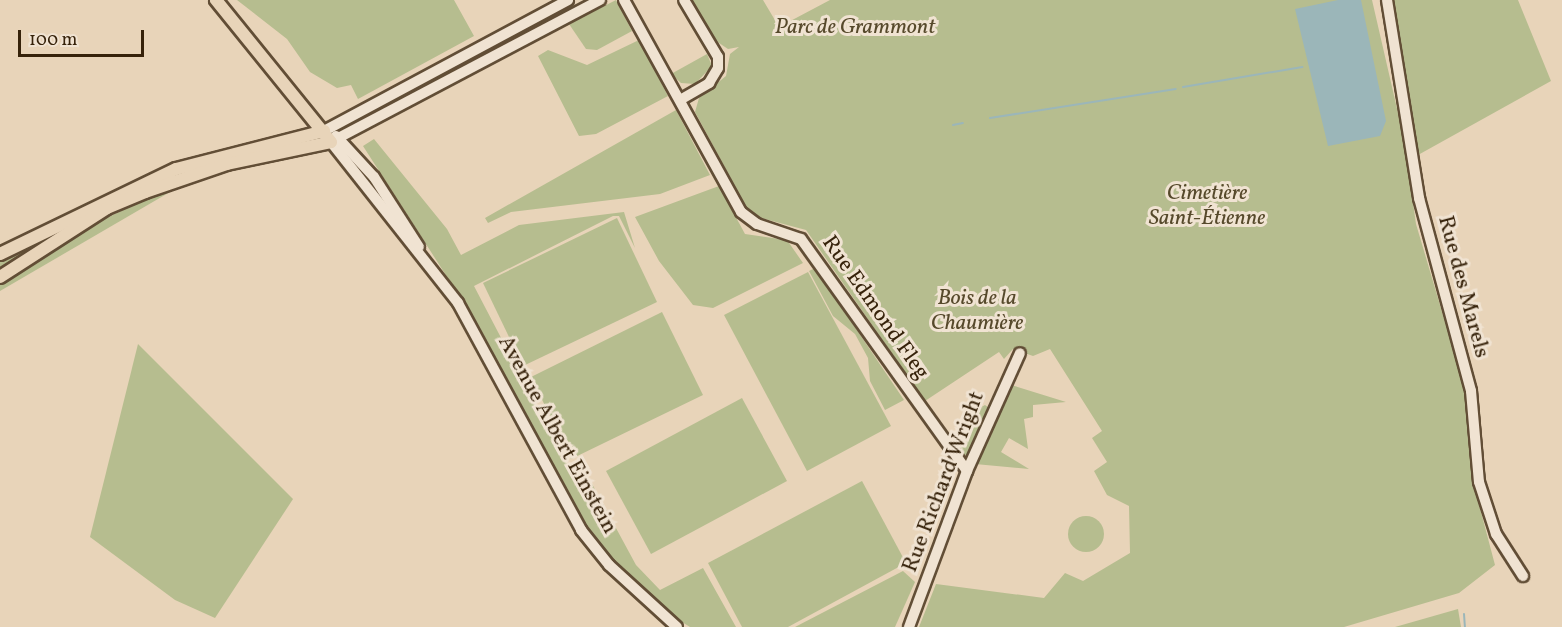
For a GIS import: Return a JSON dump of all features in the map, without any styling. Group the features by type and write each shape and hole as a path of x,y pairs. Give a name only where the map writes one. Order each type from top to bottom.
{"main road":[{"name":"Avenue Albert Einstein","path":"216,0 324,131 335,139"},
{"path":"300,139 309,113"},
{"path":"0,254 176,174 324,131"},
{"path":"0,278 107,208 176,174 335,139"}],"street":[{"path":"324,131 568,0"},
{"path":"335,139 600,0"},
{"name":"Rue Edmond Fleg","path":"624,0 741,212 757,224 801,238 966,471"},
{"path":"680,100 709,83 718,68 718,57 684,0"},
{"name":"Rue des Marels","path":"1386,0 1419,198 1471,391 1479,482 1496,534 1523,576"},
{"name":"Avenue Albert Einstein","path":"335,139 419,246 482,342 580,530 609,565 676,627"},
{"name":"Rue Richard Wright","path":"909,627 966,471 1020,353"}],"green space":[{"path":"237,0 454,0 474,36 358,99 351,85 337,88 310,72 287,39"},
{"path":"616,0 632,31 597,50 586,49 569,24"},
{"name":"Cimetière Saint-Étienne","path":"691,0 763,0 779,27 830,0 1372,0 1404,139 1416,224 1464,386 1472,478 1495,565 1459,593 1344,627 919,627 936,584 1044,598 1065,573 1083,581 1130,553 1129,506 1107,495 1094,471 1107,462 1092,438 1102,431 1050,349 1033,356 1013,349 1004,359 999,352 925,401 806,230 761,218 746,207 695,112 699,98 726,76 730,54 739,47 728,49 716,41"},
{"path":"1392,0 1518,0 1551,81 1418,155"},
{"path":"545,16 548,23 397,103 394,97"},
{"path":"639,40 668,96 596,134 579,136 538,56 548,50 587,65"},
{"path":"707,54 712,66 695,84 681,83 671,74"},
{"path":"676,110 710,175 660,194 511,212 488,223 485,218"},
{"path":"374,139 447,229 461,255 519,225 624,212 635,248 619,216 613,216 474,286 568,466 590,480 636,565 660,590 703,568 736,627 690,627 666,612 613,563 580,520 476,322 363,146"},
{"path":"719,186 745,234 787,240 803,263 713,308 693,305 659,261 635,217"},
{"path":"169,188 170,192 0,291 0,285 96,223"},
{"path":"104,202 0,274 0,259"},
{"path":"617,218 657,302 523,366 483,283"},
{"path":"815,268 904,400 885,410 870,381 868,358 855,334 833,316 809,271"},
{"path":"808,272 891,426 807,471 724,315"},
{"path":"662,312 703,395 571,459 531,377"},
{"path":"138,344 293,499 215,618 175,600 90,537"},
{"path":"1008,384 1066,402 1033,405 1033,417 1024,419 1028,449 1009,438 1001,452 1029,469 975,464"},
{"path":"742,398 787,481 651,554 606,471"},
{"path":"985,405 989,408 966,456 949,437 980,416 976,410"},
{"path":"862,481 906,563 788,627 742,627 708,563"},
{"path":"1086,516 1099,521 1104,534 1099,547 1086,552 1073,547 1068,534 1073,521"},
{"path":"903,571 915,582 895,627 795,627"},
{"path":"1458,609 1461,627 1395,627"}],"water":[{"path":"1338,0 1361,0 1386,121 1380,136 1328,146 1295,9"}],"waterway":[{"path":"1183,87 1302,67"},
{"path":"990,118 1176,89"},
{"path":"953,125 963,123"},
{"path":"1464,614 1465,627"}],"park label":[{"name":"Parc de Grammont","path":"855,28"},
{"name":"Bois de la Chaumière","path":"977,310"}]}
